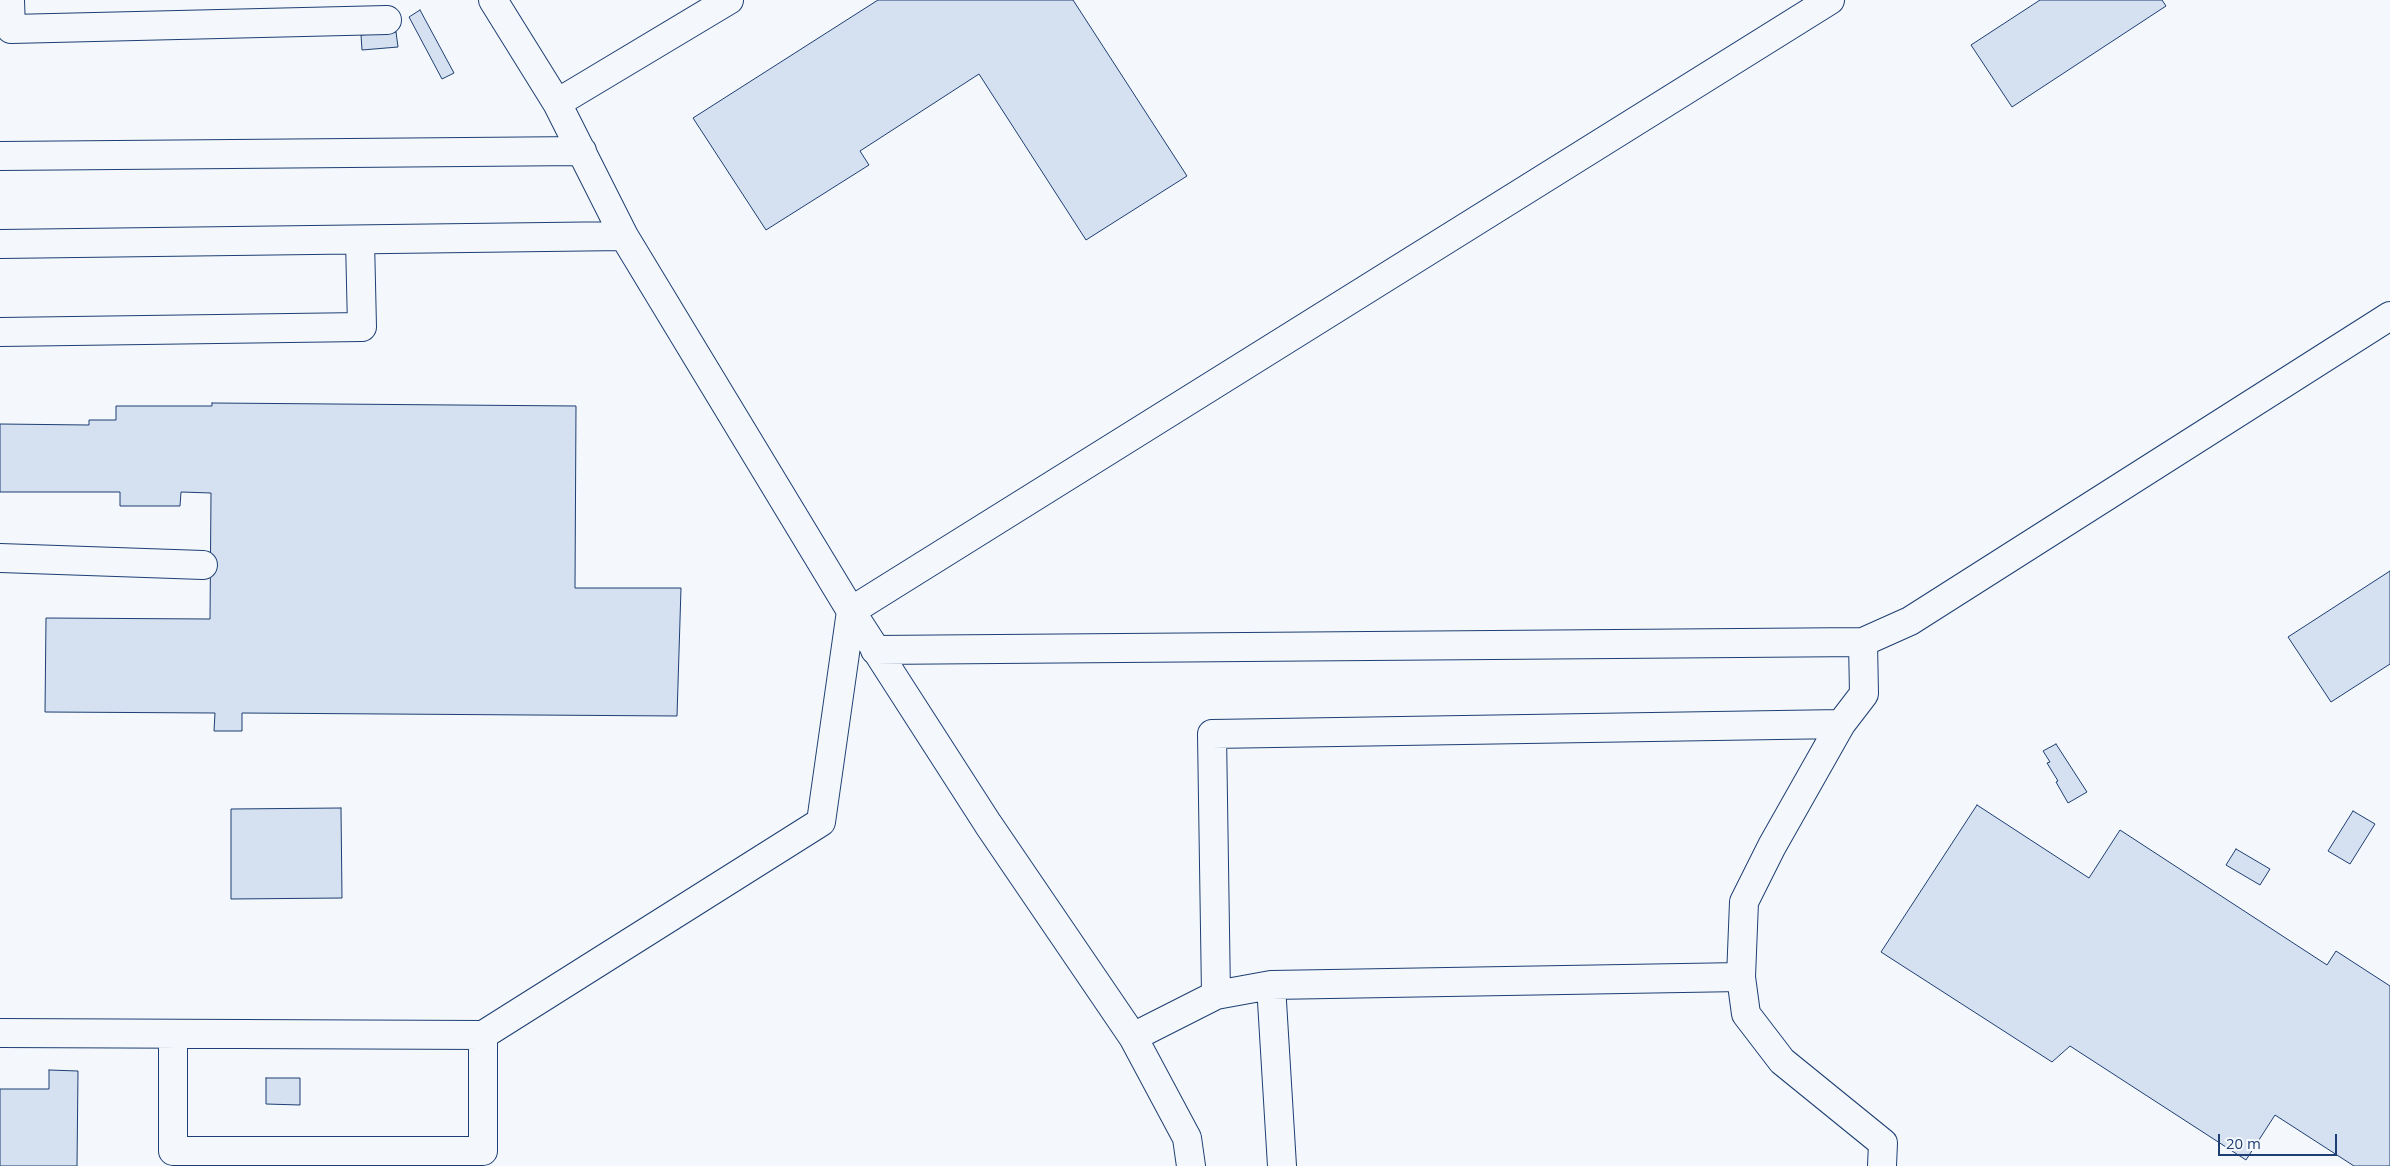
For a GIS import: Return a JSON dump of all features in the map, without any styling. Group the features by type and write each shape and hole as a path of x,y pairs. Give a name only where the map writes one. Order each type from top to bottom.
{"lane":[{"path":"10,0 11,29 387,20"},
{"path":"557,102 729,0"},
{"path":"0,1033 483,1035 821,822 851,612 1830,0"},
{"path":"495,1 557,102 624,236 851,612 988,824 1133,1037 1187,1138 1191,1166"},
{"path":"0,156 582,151"},
{"path":"0,244 624,236"},
{"path":"0,332 362,327 360,240"},
{"path":"875,650 1862,642 1910,621 2390,316"},
{"path":"0,558 203,565"},
{"path":"1862,642 1864,694 1841,724 1772,846 1744,902 1741,977 1746,1014 1782,1061 1883,1143 1882,1166"},
{"path":"1216,995 1212,734 1841,724"},
{"path":"1133,1037 1216,995 1271,985 1741,977"},
{"path":"1271,985 1282,1166"},
{"path":"173,1035 173,1151 483,1151 483,1035"}],"building":[{"path":"878,0 1073,0 1187,176 1086,240 979,74 860,151 869,165 766,230 693,118"},
{"path":"2040,0 2162,0 2166,6 2012,107 1971,45"},
{"path":"420,10 454,73 442,79 409,17"},
{"path":"396,32 398,47 362,50 361,35"},
{"path":"212,403 576,406 575,588 681,588 677,716 242,713 242,731 214,731 215,713 45,712 46,618 210,619 211,493 181,492 180,506 120,506 120,492 0,492 0,424 89,425 89,420 116,420 116,406 212,406"},
{"path":"2390,571 2390,664 2331,702 2288,637"},
{"path":"2056,744 2087,792 2068,803 2056,782 2058,781 2047,763 2050,762 2043,751"},
{"path":"1977,805 2089,878 2120,830 2327,965 2336,951 2390,986 2390,1166 2354,1166 2275,1115 2246,1160 2070,1046 2052,1062 1881,952"},
{"path":"341,808 342,898 231,899 231,809"},
{"path":"2353,811 2375,824 2350,864 2328,851"},
{"path":"2236,849 2270,869 2260,885 2226,865"},
{"path":"49,1070 78,1071 77,1166 0,1166 0,1089 49,1089"},
{"path":"266,1078 300,1078 300,1105 266,1104"}]}
